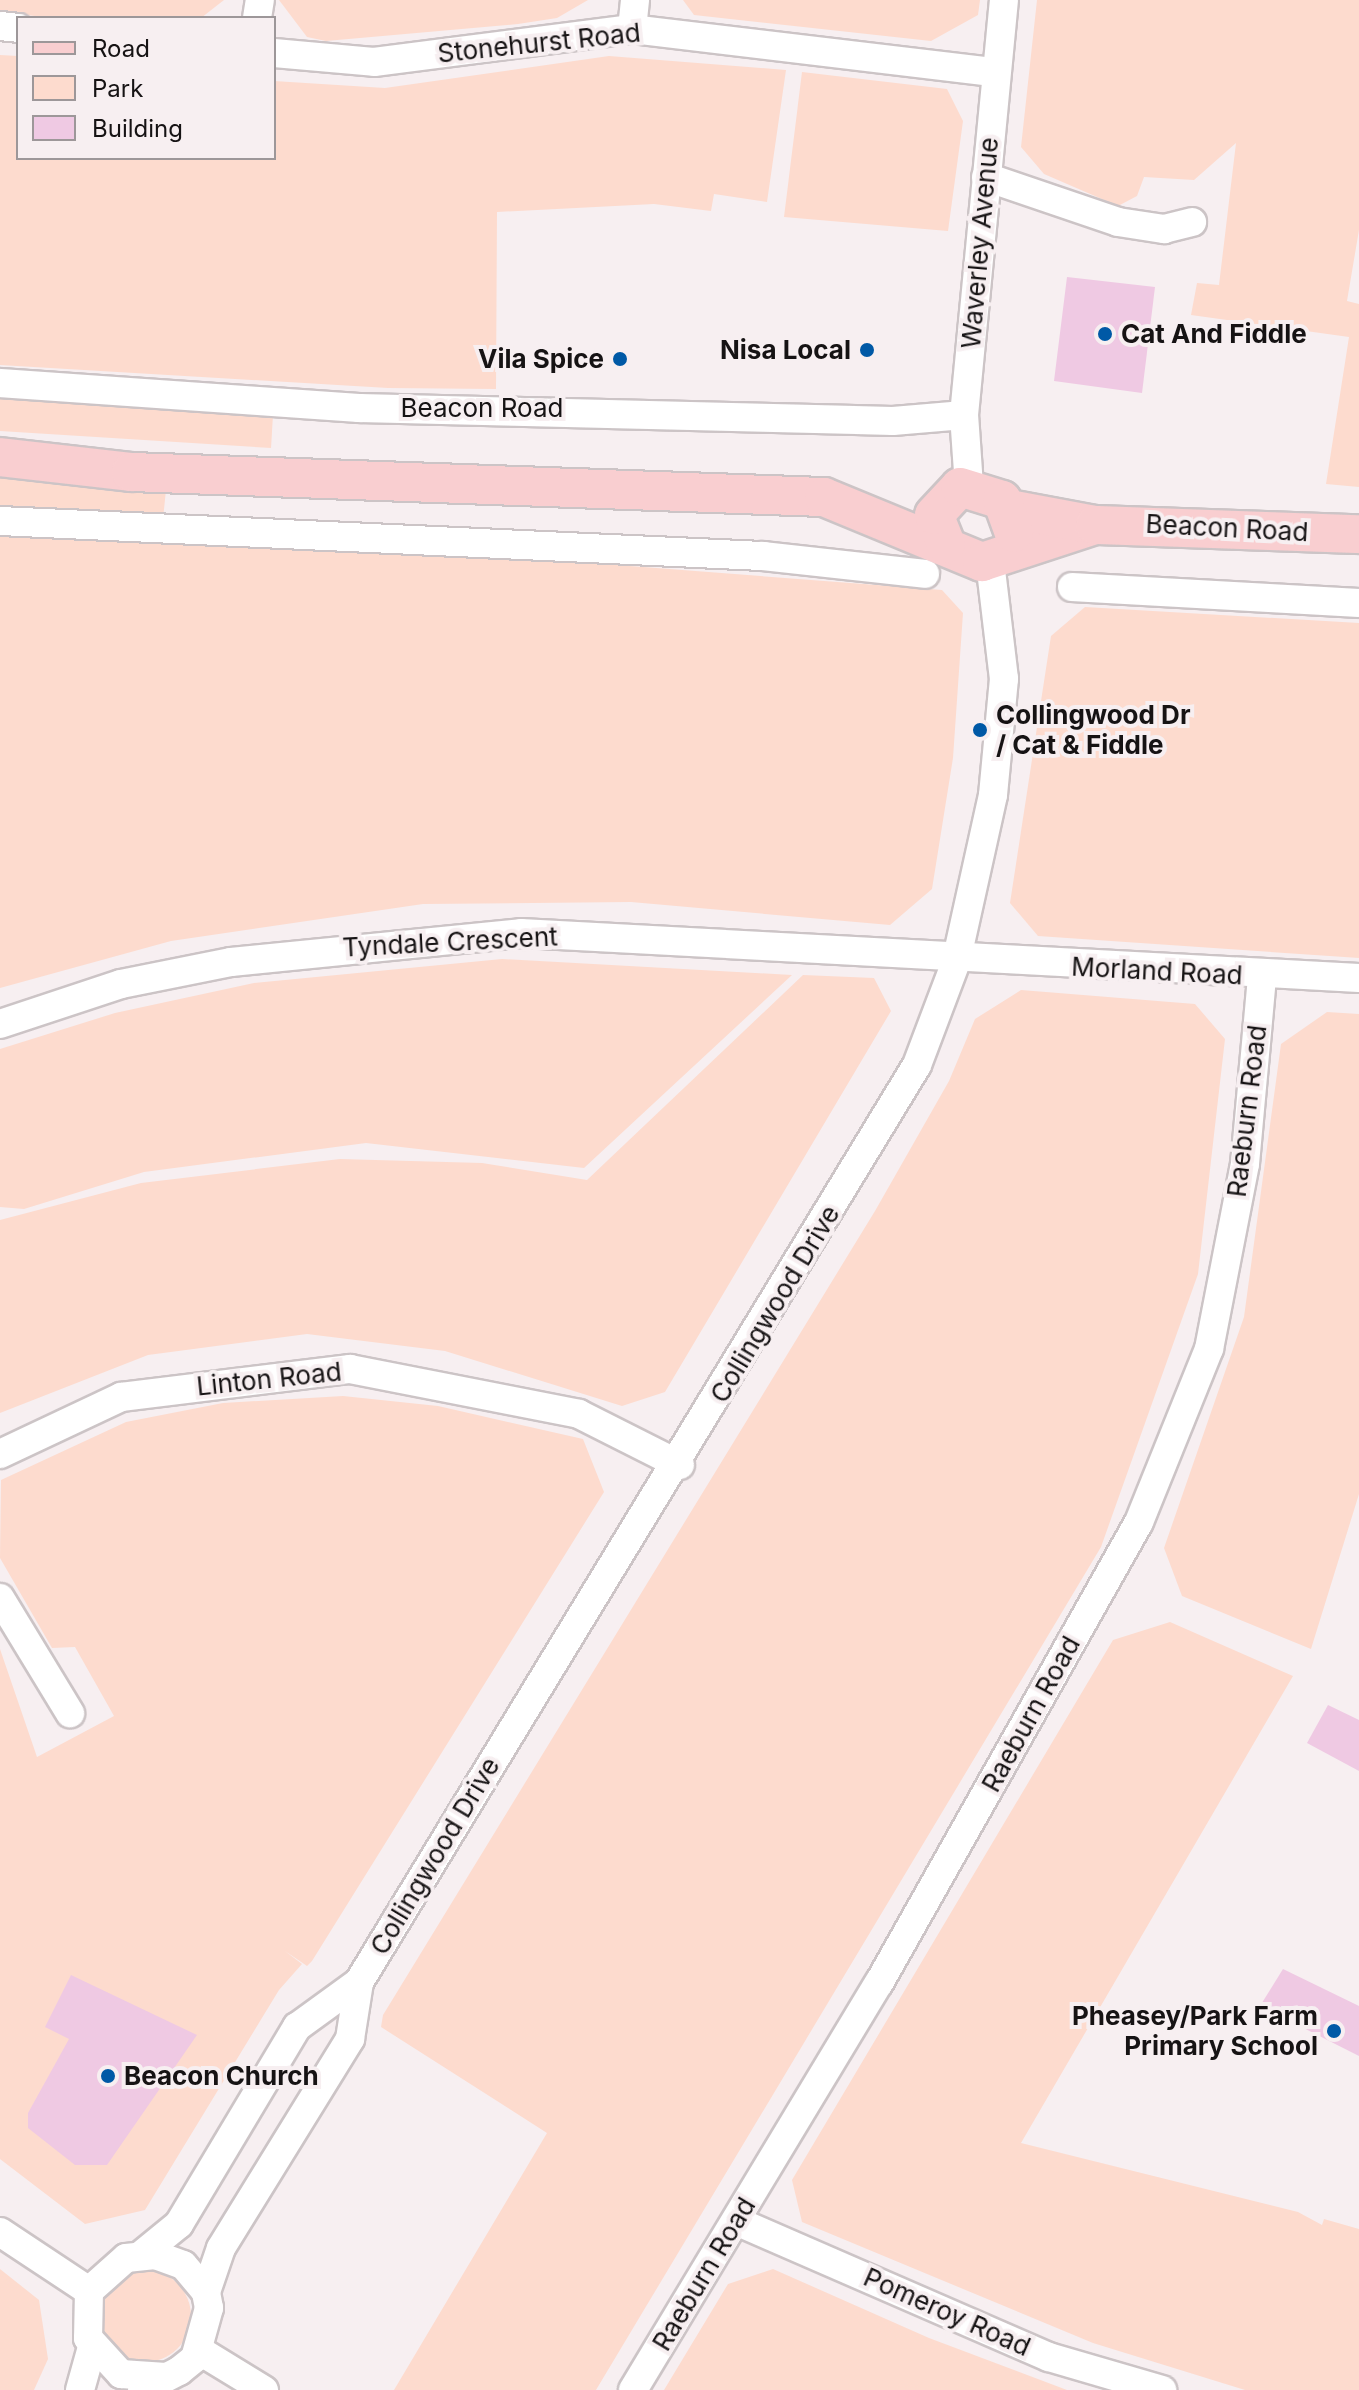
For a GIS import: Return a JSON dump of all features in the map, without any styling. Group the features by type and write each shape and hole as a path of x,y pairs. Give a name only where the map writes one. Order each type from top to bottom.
{"main road":[{"path":"0,457 131,472 741,489 849,503 955,493"},
{"path":"936,559 934,515 955,493"},
{"name":"Beacon Road","path":"955,493 1009,509 1095,525 1359,534"},
{"path":"849,503 936,559 997,558 1014,541 1009,509"},
{"name":"Beacon Road","path":"997,558 1095,525"}],"street":[{"path":"632,29 635,0"},
{"name":"Waverley Avenue","path":"955,493 1004,0"},
{"name":"Stonehurst Road","path":"276,53 374,62 632,29 995,72"},
{"path":"986,177 1118,222 1164,229 1192,222"},
{"name":"Beacon Road","path":"0,383 359,408 893,421 964,415"},
{"path":"0,521 779,557 936,559"},
{"name":"Collingwood Drive","path":"89,2291 113,2264 141,2255 179,2224 297,2027 359,1982 680,1465 917,1065 956,962 979,877 1004,679 997,558"},
{"path":"1072,587 1269,585 1359,603"},
{"name":"Tyndale Crescent","path":"0,1024 121,984 231,962 521,933 956,962"},
{"name":"Morland Road","path":"956,962 1359,978"},
{"name":"Raeburn Road","path":"633,2390 736,2221 1139,1522 1209,1349 1245,1164 1262,976"},
{"name":"Linton Road","path":"0,1454 121,1397 350,1369 579,1414 680,1465"},
{"path":"0,1598 70,1713"},
{"name":"Collingwood Drive","path":"200,2351 210,2318 206,2292 221,2248 350,2039 359,1982"},
{"name":"Pomeroy Road","path":"736,2221 1049,2357 1162,2390"},
{"path":"0,2232 89,2291 85,2321 92,2347 80,2390"},
{"path":"141,2255 178,2262 206,2292"},
{"path":"92,2347 129,2377 154,2383 200,2351 264,2390"}],"green space":[{"path":"0,0 224,0 204,16 35,16 0,12"},
{"path":"279,0 588,0 557,18 326,41 307,37"},
{"path":"683,0 980,0 978,15 931,41 694,15"},
{"path":"1037,0 1359,0 1359,230 1347,301 1359,304 1359,487 1326,484 1349,337 1191,315 1197,283 1219,285 1236,143 1194,180 1144,177 1137,196 1118,206 1044,174 1021,147"},
{"path":"0,55 16,56 16,160 276,160 276,81 385,88 609,56 786,70 767,202 714,194 711,211 654,204 497,212 496,389 388,388 0,365"},
{"path":"802,72 947,89 963,121 948,231 784,217"},
{"path":"0,396 273,415 271,448 0,431"},
{"path":"0,470 167,480 163,519 0,508"},
{"path":"0,536 617,565 942,590 963,613 953,758 932,889 890,925 631,902 423,904 171,941 0,988"},
{"path":"1085,607 1359,623 1359,958 1038,936 1010,903 1051,636"},
{"path":"502,959 792,975 584,1168 366,1143 144,1172 24,1209 0,1207 0,1049 115,1013 254,983"},
{"path":"803,975 874,978 891,1011 665,1392 622,1406 445,1351 307,1334 148,1355 0,1413 0,1220 141,1183 340,1159 482,1163 587,1180"},
{"path":"1021,990 1195,1004 1225,1039 1198,1274 1101,1547 596,2390 394,2390 547,2133 381,2027 383,2015 875,1211 949,1081 975,1019"},
{"path":"1327,1012 1359,1014 1359,1494 1311,1649 1182,1596 1164,1548 1244,1317 1281,1044"},
{"path":"343,1396 438,1406 583,1439 604,1492 312,1961 307,1966 285,1951 302,1964 279,1990 145,2210 85,2224 0,2159 0,1649 37,1757 114,1716 75,1647 52,1648 0,1558 1,1480 126,1422 223,1403"},
{"path":"1170,1622 1293,1676 1021,2143 1298,2212 1322,2225 1324,2219 1359,2229 1359,2390 1245,2390 1093,2343 802,2222 792,2180 1113,1640"},
{"path":"0,2269 39,2300 48,2359 34,2390 0,2390"},
{"path":"773,2269 929,2338 1067,2390 664,2390 728,2284"},
{"path":"145,2270 162,2274 177,2284 187,2299 191,2316 187,2333 177,2348 162,2358 145,2362 128,2358 113,2348 103,2333 99,2316 103,2299 113,2284 128,2274"}],"building":[{"name":"Cat And Fiddle","path":"1067,277 1155,287 1142,393 1054,381"},
{"path":"1328,1705 1359,1720 1359,1771 1307,1743"},
{"name":"Pheasey/Park Farm Primary School","path":"1283,1969 1359,2006 1359,2056 1260,2006"},
{"name":"Beacon Church","path":"71,1975 197,2035 107,2165 75,2165 28,2128 28,2113 69,2039 45,2027"}],"place":[{"name":"Cat And Fiddle","path":"1105,334"},
{"name":"Nisa Local","path":"867,350"},
{"name":"Vila Spice","path":"620,359"},
{"name":"Collingwood Dr / Cat & Fiddle","path":"980,730"},
{"name":"Pheasey/Park Farm Primary School","path":"1334,2031"},
{"name":"Beacon Church","path":"108,2076"}]}
